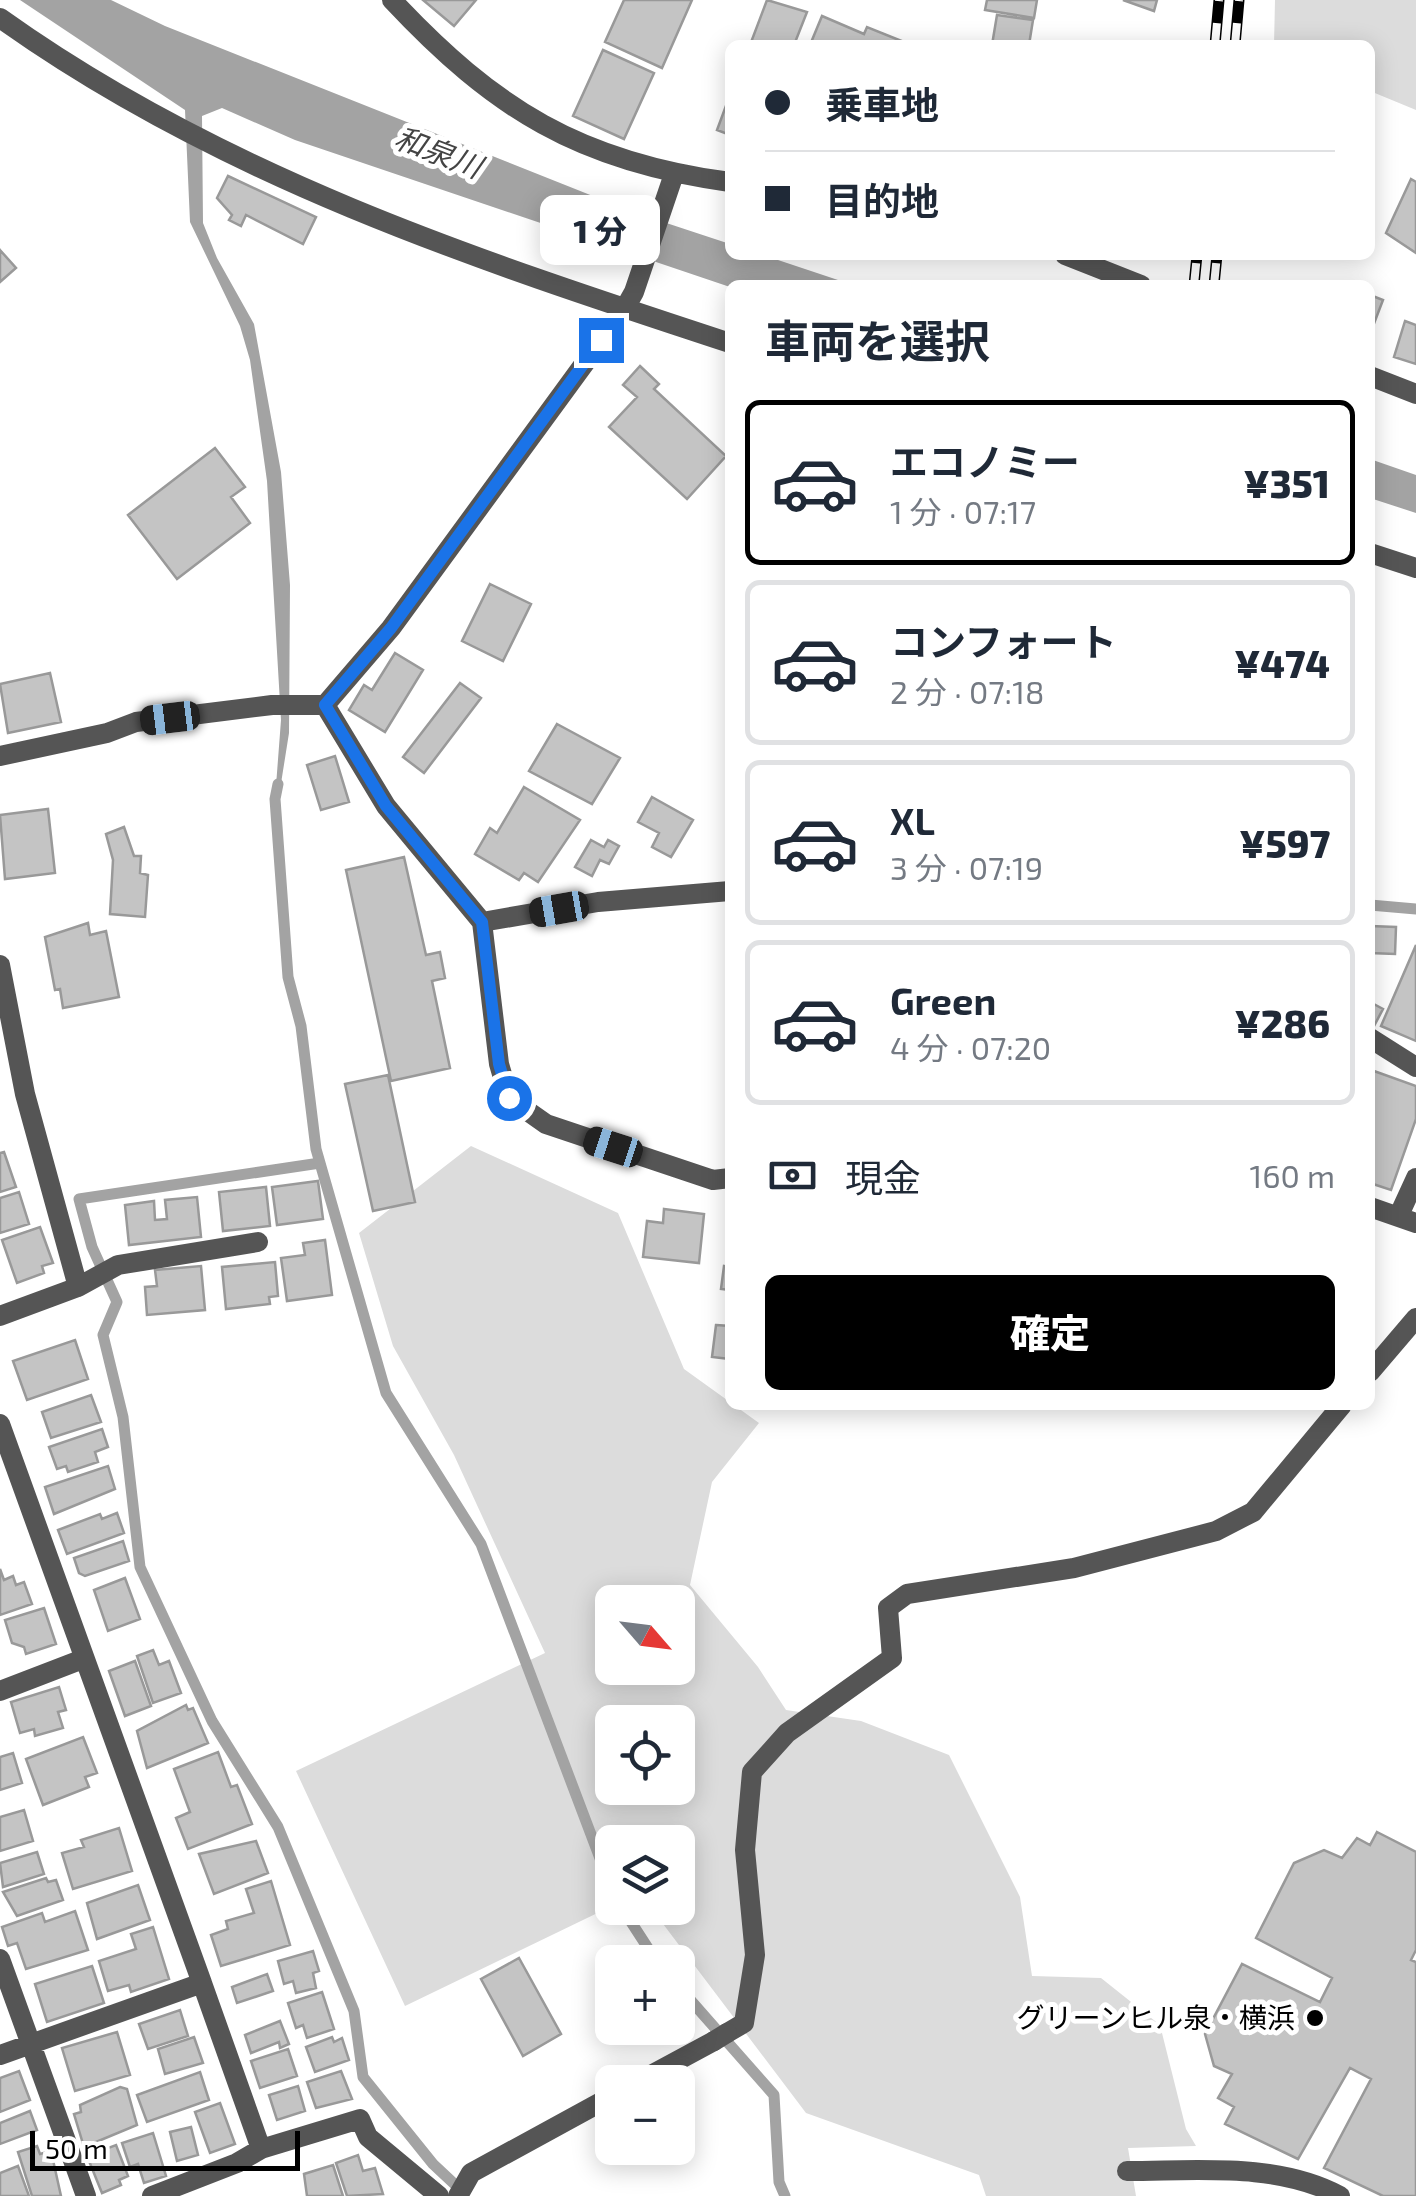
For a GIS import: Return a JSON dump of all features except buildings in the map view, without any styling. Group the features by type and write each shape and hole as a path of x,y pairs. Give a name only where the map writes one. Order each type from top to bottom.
{"street":[{"path":"392,0 472,80 528,118 607,154 674,174 725,181"},
{"path":"0,18 68,67 169,125 318,197 426,240 725,340"},
{"path":"0,756 107,733 136,722 272,705 318,704 391,628 624,308 638,284 674,174"},
{"path":"1078,260 1128,280"},
{"path":"1375,378 1416,394"},
{"path":"1375,554 1416,568"},
{"path":"318,704 386,806 482,922 499,1064 509,1098 546,1124 713,1180 725,1179"},
{"path":"482,922 598,902 725,892"},
{"path":"0,965 26,1094 78,1287"},
{"path":"1375,1041 1416,1067"},
{"path":"1375,1209 1407,1220 1416,1178"},
{"path":"0,1316 78,1287 118,1265 258,1242"},
{"path":"1375,1366 1416,1318"},
{"path":"669,2065 744,2023 755,1956 745,1850 752,1772 788,1733 892,1658 888,1608 892,1602 908,1594 1074,1568 1216,1531 1253,1512 1338,1410"},
{"path":"0,1424 261,2149"},
{"path":"0,1690 83,1660"},
{"path":"0,1959 86,2196"},
{"path":"0,2055 202,1983"},
{"path":"458,2196 471,2173 595,2105"},
{"path":"152,2196 237,2163 261,2149 360,2119 368,2137 440,2196"},
{"path":"1127,2171 1246,2171 1316,2183 1340,2196"}],"shaded area":[{"path":"1275,0 1416,0 1416,110 1375,93 1375,40 1274,40"},
{"path":"471,1146 618,1213 684,1369 725,1399 725,1410 741,1410 759,1423 712,1482 690,1585 595,1585 595,1685 695,1685 695,1591 758,1667 786,1710 861,1721 949,1755 1020,1897 1032,1976 1101,1978 1160,2025 1186,2129 1196,2146 1128,2148 1136,2196 986,2196 979,2175 806,2113 695,1966 695,1945 679,1945 664,1925 695,1925 695,1825 595,1825 595,1914 405,2006 296,1771 545,1653 454,1455 393,1346 359,1233"}],"water":[{"name":"和泉川","path":"20,0 111,0 165,26 633,212 725,242 725,260 778,260 838,280 725,280 725,285 295,140 222,108 202,116 203,223 217,258 254,324 281,472 290,585 289,733 279,796 287,949 275,799 281,720 267,481 250,360 240,326 190,222 185,110"},
{"path":"1375,461 1416,475 1416,513 1375,500"}],"waterway":[{"path":"278,784 275,799 288,977 301,1026 316,1149 386,1393 481,1544 595,1845"},
{"path":"1375,905 1416,909"},
{"path":"320,1163 79,1199 92,1247 117,1302 103,1335 123,1417 140,1567 212,1721 278,1827 354,2011 363,2077 433,2164 464,2193"},
{"path":"633,1925 646,1945"},
{"path":"695,2005 774,2095 779,2182 785,2196"}],"railway":[{"path":"1215,40 1219,0"},
{"path":"1235,40 1239,0"},
{"path":"1194,280 1196,260"},
{"path":"1214,280 1216,260"}],"place":[{"name":"グリーンヒル泉・横浜","path":"1315,2018"}],"route":[{"path":"509,1098 499,1064 482,922 386,806 325,705 391,628 601,340"}]}
